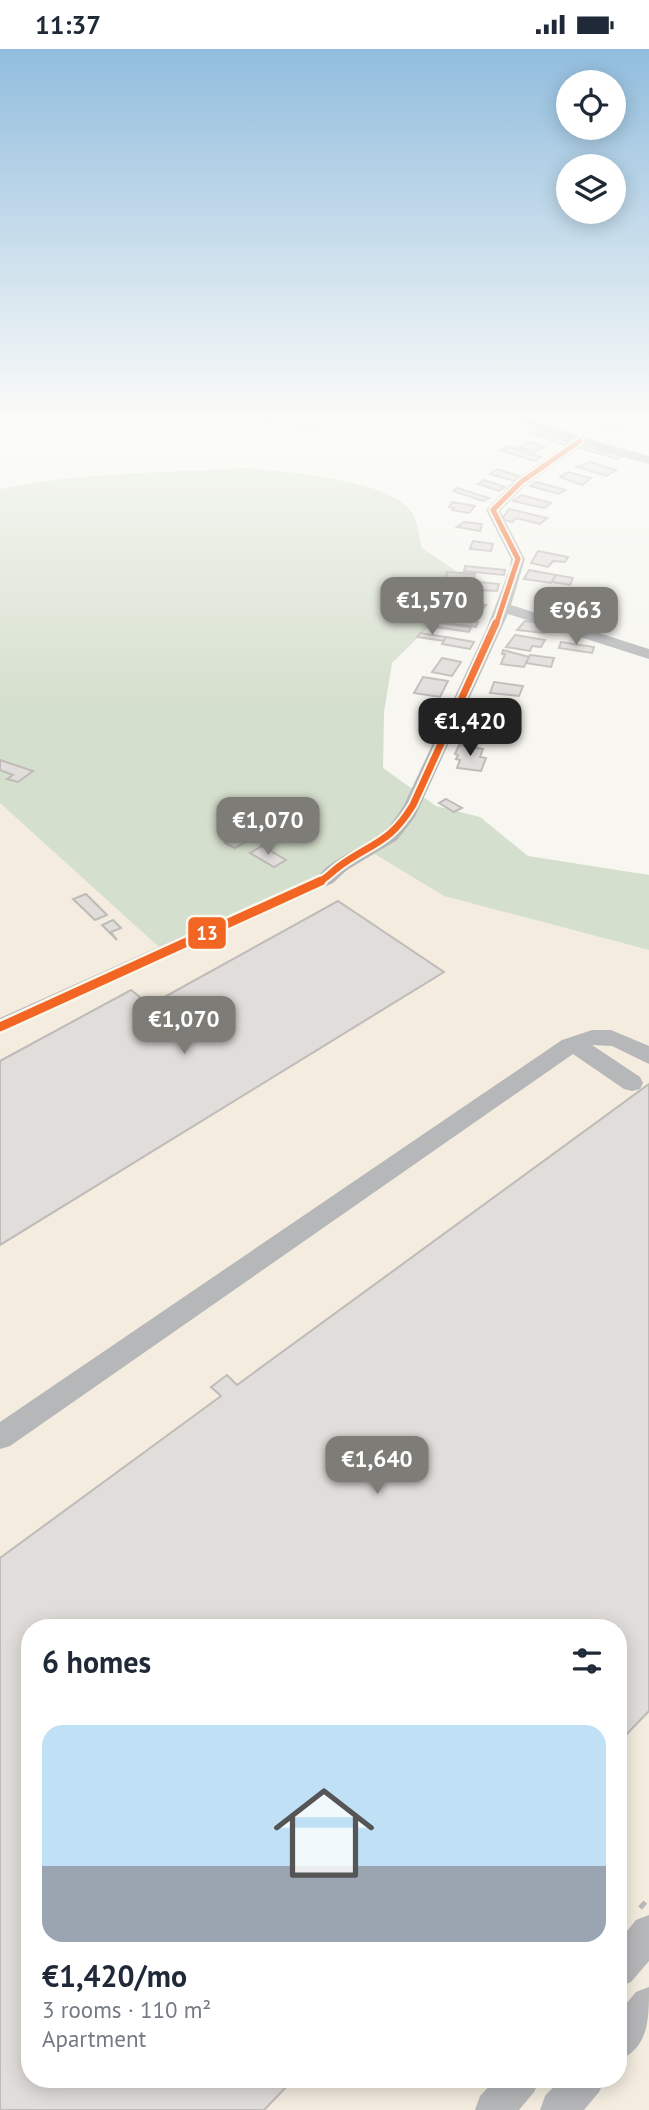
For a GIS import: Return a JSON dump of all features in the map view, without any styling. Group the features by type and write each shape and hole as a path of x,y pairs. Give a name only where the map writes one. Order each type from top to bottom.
{"street":[{"path":"0,1027 326,879 335,867 390,836 401,825 413,805 503,608 518,559 495,514"},
{"path":"0,1437 573,1043 598,1035 613,1037 649,1056"},
{"path":"573,1043 632,1083"},
{"path":"627,2031 649,2005"},
{"path":"494,2110 513,2088"},
{"path":"559,2110 578,2088"}],"lane":[{"path":"503,608 649,654"},
{"path":"627,1959 649,1933"}],"shaded area":[{"path":"0,803 373,853 444,896 649,950 649,2110 0,2110"}],"green space":[{"path":"0,514 412,514 422,548 456,571 461,595 392,663 384,712 383,768 436,806 480,817 528,856 649,875 649,950 444,896 373,853 159,947 0,803"}],"building":[{"path":"505,514 531,514 547,518 540,524 516,518 512,522 502,519"},
{"path":"464,522 482,524 480,531 457,527"},
{"path":"473,541 493,544 491,551 470,549"},
{"path":"538,551 568,557 565,562 553,561 548,567 531,563"},
{"path":"465,566 505,570 504,575 464,571"},
{"path":"529,570 556,575 551,583 524,579"},
{"path":"447,572 475,574 474,579 446,578"},
{"path":"556,575 573,578 570,585 552,582"},
{"path":"480,582 499,584 497,591 478,590"},
{"path":"453,600 486,605 483,609 450,605"},
{"path":"446,604 479,609 477,614 444,609"},
{"path":"444,618 478,622 476,627 442,623"},
{"path":"525,621 547,624 544,633 517,630"},
{"path":"438,622 471,627 469,632 435,627"},
{"path":"420,633 446,637 444,641 417,637"},
{"path":"515,635 545,640 541,647 532,646 530,651 506,647"},
{"path":"446,637 474,642 470,649 442,644"},
{"path":"561,642 594,647 592,653 559,648"},
{"path":"503,650 529,657 524,667 501,664 505,654 502,654"},
{"path":"530,655 554,658 551,667 526,663"},
{"path":"442,658 461,662 452,676 432,672"},
{"path":"423,677 448,681 440,697 414,693"},
{"path":"494,682 523,686 519,696 490,693"},
{"path":"482,702 507,709 501,722 475,718 475,711"},
{"path":"473,723 505,729 500,740 468,735"},
{"path":"452,734 467,736 464,744 449,742"},
{"path":"459,745 483,749 480,757 486,758 481,771 457,768 460,760 456,759 458,755 455,754"},
{"path":"0,760 33,771 18,782 7,779 13,775 0,770"},
{"path":"446,799 462,808 454,812 439,803"},
{"path":"238,833 250,839 235,848 225,843"},
{"path":"262,846 286,860 274,867 250,853"},
{"path":"86,894 107,915 95,920 73,899"},
{"path":"338,901 444,972 0,1245 0,1061 131,990 150,1005"},
{"path":"113,920 121,928 111,932 117,940 102,925"},
{"path":"649,1084 649,1711 627,1734 627,1619 21,1619 21,2088 285,2088 264,2110 0,2110 0,1558 221,1396 211,1387 227,1375 237,1385"}],"transit line":[{"name":"13","path":"0,1027 326,879 340,865 394,833 413,805 494,630 517,568 518,559 495,514"}]}
